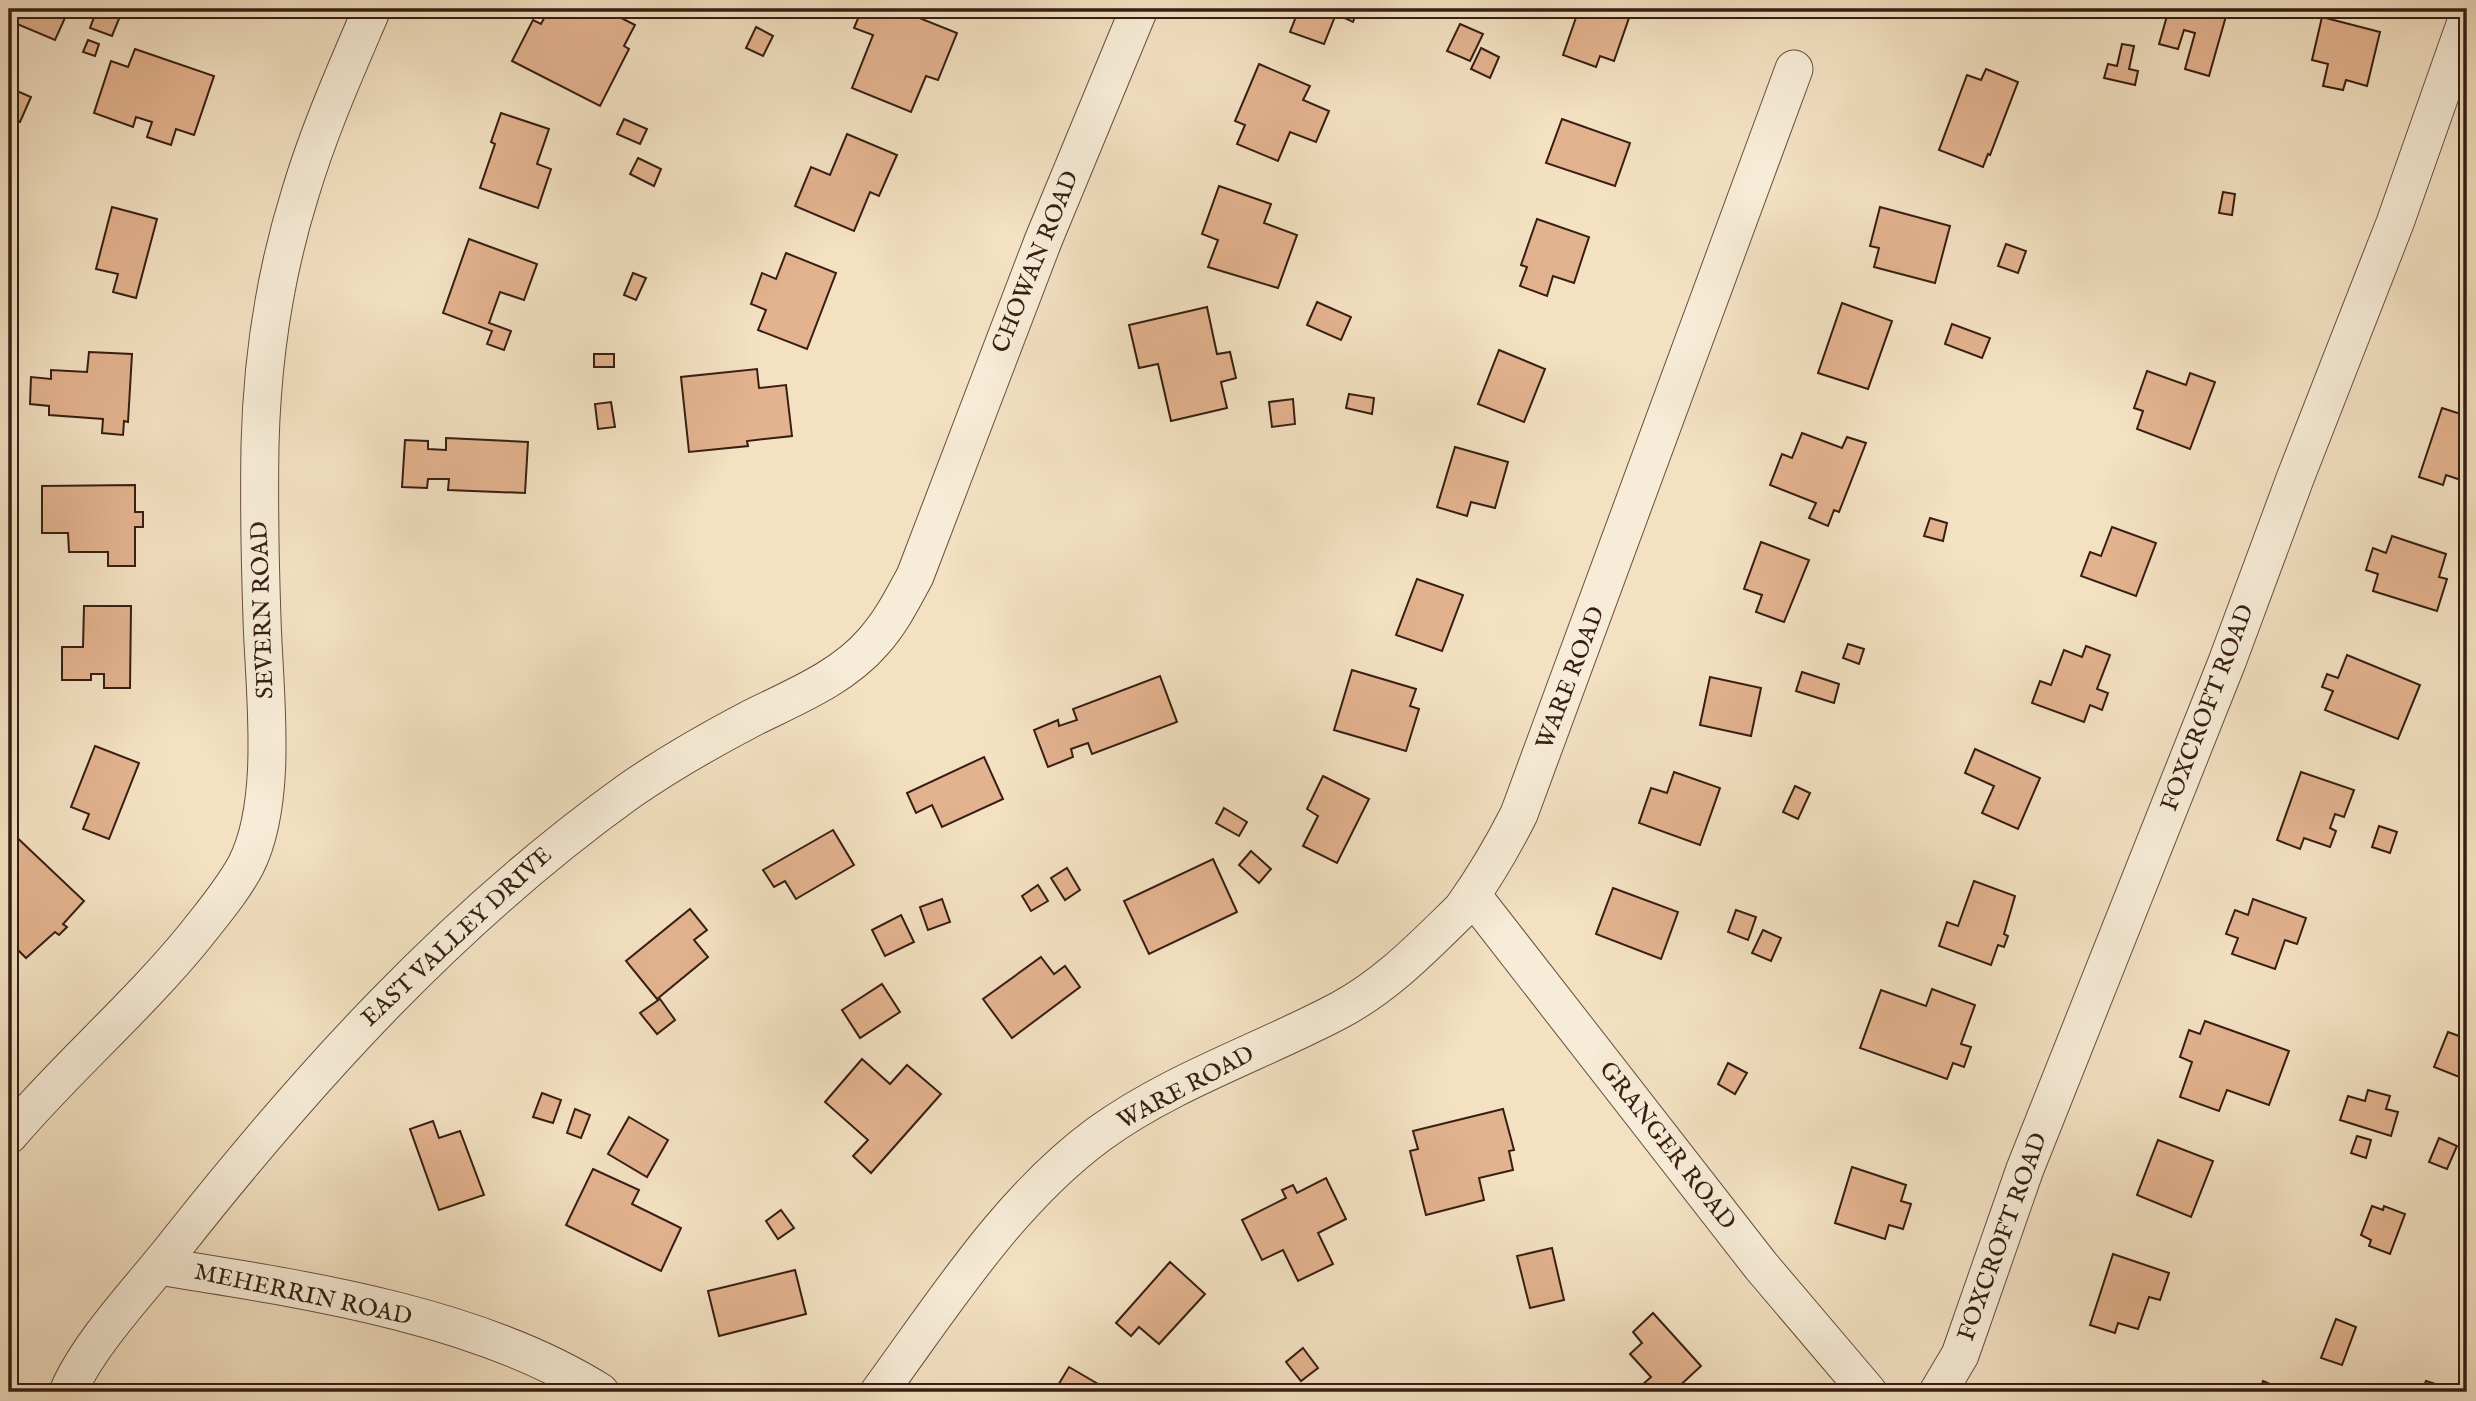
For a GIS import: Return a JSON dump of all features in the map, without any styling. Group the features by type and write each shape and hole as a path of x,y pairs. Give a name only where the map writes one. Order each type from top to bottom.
{"street":[{"name":"SEVERN ROAD","path":"9,1135 164,974 224,900 247,863 258,831 264,785 267,684 262,622 260,443 269,342 282,261 300,193 330,107 372,9"},
{"name":"CHOWAN ROAD","path":"936,517 1043,241 1139,9"},
{"name":"FOXCROFT ROAD","path":"1938,1392 1960,1355 2025,1169 2227,662 2395,223 2467,19"},
{"name":"WARE ROAD","path":"880,1392 981,1254 1037,1190 1099,1135 1145,1105 1341,1009 1389,979 1462,909 1472,895 1496,860 1519,814 1794,69"},
{"name":"EAST VALLEY DRIVE","path":"68,1392 74,1378 159,1266 261,1138 343,1044 453,934 554,845 644,781 711,739 821,682 872,644 892,618 915,576 936,517"},
{"name":"GRANGER ROAD","path":"1472,895 1761,1266 1868,1392"},
{"name":"MEHERRIN ROAD","path":"159,1266 283,1286 391,1309 520,1351 600,1392"}],"building":[{"path":"9,9 69,9 55,40 10,21 13,13"},
{"path":"97,9 123,9 112,36 90,28"},
{"path":"549,9 604,9 635,25 624,46 629,49 600,106 512,61 533,20 541,24"},
{"path":"862,9 897,9 957,33 938,80 926,76 911,112 852,88 873,35 854,28"},
{"path":"1299,9 1358,9 1353,22 1336,14 1324,44 1290,32"},
{"path":"1579,9 1613,9 1630,15 1614,61 1600,56 1596,67 1563,55"},
{"path":"2169,9 2228,9 2209,76 2185,69 2195,33 2184,30 2178,49 2159,44"},
{"path":"2322,17 2380,32 2367,86 2346,80 2343,90 2323,86 2328,64 2312,60"},
{"path":"1460,24 1483,34 1470,61 1447,51"},
{"path":"756,27 773,36 763,56 746,48"},
{"path":"88,40 99,44 95,56 83,52"},
{"path":"2122,44 2134,46 2129,69 2138,71 2135,85 2104,78 2108,64 2117,66"},
{"path":"1481,48 1499,57 1490,78 1471,69"},
{"path":"135,49 214,76 194,135 176,129 171,145 147,137 152,122 136,117 133,127 94,113 111,61 128,67"},
{"path":"1259,64 1310,86 1303,100 1329,111 1316,142 1290,132 1278,161 1237,144 1245,125 1235,121"},
{"path":"1986,69 2018,82 1983,167 1939,150 1967,75 1981,80"},
{"path":"10,88 31,97 20,122 9,118"},
{"path":"501,113 549,129 537,164 551,169 538,208 480,188 495,144 491,142"},
{"path":"624,119 647,129 640,144 617,134"},
{"path":"1562,119 1630,143 1615,186 1546,163"},
{"path":"847,134 897,155 879,196 870,192 854,231 795,206 811,167 830,175"},
{"path":"638,158 661,169 654,186 630,174"},
{"path":"1219,186 1271,204 1264,223 1297,235 1278,288 1208,267 1218,240 1202,234"},
{"path":"2223,192 2235,194 2232,215 2219,213"},
{"path":"112,207 157,219 136,298 113,292 118,274 96,269"},
{"path":"1880,207 1950,226 1935,283 1874,267 1879,248 1870,246"},
{"path":"1537,219 1589,237 1574,283 1553,276 1547,296 1520,286 1527,267 1521,265"},
{"path":"469,239 537,264 524,300 500,292 489,323 511,331 504,350 487,344 492,331 443,313"},
{"path":"2006,244 2026,251 2018,273 1998,266"},
{"path":"786,253 836,273 807,349 758,330 766,310 751,304 762,273 776,279"},
{"path":"633,273 646,278 636,300 624,295"},
{"path":"1317,302 1351,317 1341,340 1307,325"},
{"path":"1842,303 1892,321 1868,389 1818,373"},
{"path":"1207,307 1217,354 1230,352 1236,378 1221,382 1227,408 1171,421 1158,364 1139,368 1129,325"},
{"path":"1952,324 1990,338 1982,358 1945,344"},
{"path":"1499,350 1545,369 1524,422 1478,404"},
{"path":"89,352 132,354 128,422 124,421 123,435 102,433 103,419 49,415 49,406 30,404 31,377 51,379 51,370 87,372"},
{"path":"594,354 614,354 614,367 594,367"},
{"path":"757,369 759,388 786,385 792,436 747,441 748,446 689,452 681,377"},
{"path":"2147,371 2186,385 2190,373 2215,382 2190,449 2137,429 2143,411 2134,408"},
{"path":"1349,394 1374,398 1372,414 1346,408"},
{"path":"1293,399 1295,424 1272,427 1269,402"},
{"path":"611,402 615,427 598,429 595,404"},
{"path":"2442,408 2467,416 2467,482 2446,475 2443,485 2419,477"},
{"path":"1802,433 1842,448 1847,437 1866,443 1839,512 1834,510 1828,526 1809,518 1816,503 1770,485 1782,454 1792,458"},
{"path":"446,438 528,442 525,493 448,490 449,479 428,479 427,488 402,487 405,440 428,441 428,449 446,450"},
{"path":"1455,447 1508,462 1495,508 1471,502 1467,516 1437,507"},
{"path":"135,485 135,512 143,512 143,527 135,527 135,566 108,566 108,552 69,552 68,533 42,533 42,486"},
{"path":"1930,518 1947,523 1943,541 1924,536"},
{"path":"2112,527 2156,543 2136,596 2081,576 2090,552 2101,556"},
{"path":"2392,536 2446,554 2439,577 2447,579 2437,611 2373,591 2378,574 2366,570 2373,548 2386,553"},
{"path":"1761,542 1809,560 1784,622 1756,612 1762,595 1744,589"},
{"path":"1417,579 1463,595 1442,651 1396,635"},
{"path":"84,606 131,606 130,688 104,688 104,674 91,674 91,680 62,680 62,647 83,647"},
{"path":"1848,644 1864,649 1859,664 1843,658"},
{"path":"2086,646 2110,655 2097,689 2108,693 2102,710 2090,705 2084,722 2032,703 2040,681 2051,685 2064,650 2082,657"},
{"path":"2347,655 2420,685 2398,739 2325,710 2333,691 2322,687 2327,674 2338,678"},
{"path":"1352,670 1416,689 1410,706 1419,709 1406,751 1334,730"},
{"path":"1802,672 1839,684 1834,703 1796,691"},
{"path":"1160,676 1177,722 1092,754 1088,743 1071,749 1073,757 1048,767 1034,730 1058,720 1059,726 1077,720 1073,709"},
{"path":"1710,677 1761,688 1751,736 1700,725"},
{"path":"95,746 139,763 109,839 83,829 89,814 71,807"},
{"path":"1975,749 2040,778 2018,829 1982,813 1994,786 1965,773"},
{"path":"984,757 1003,799 942,827 932,805 916,813 907,793"},
{"path":"1674,772 1720,788 1700,845 1639,823 1651,788 1667,793"},
{"path":"2301,772 2354,790 2344,817 2335,814 2330,828 2336,831 2330,847 2304,838 2300,849 2277,840"},
{"path":"1323,776 1369,799 1337,863 1303,846 1318,816 1307,809"},
{"path":"1795,786 1810,793 1798,819 1783,812"},
{"path":"1224,808 1247,822 1239,836 1216,823"},
{"path":"2379,826 2397,832 2390,853 2372,847"},
{"path":"9,830 84,901 63,924 67,927 59,935 55,932 26,958 9,941"},
{"path":"833,830 854,865 796,899 785,881 774,887 763,870"},
{"path":"1251,851 1271,869 1259,883 1239,865"},
{"path":"1213,859 1237,912 1149,954 1124,901"},
{"path":"1067,868 1080,890 1065,900 1051,878"},
{"path":"1974,881 2015,896 2004,934 2008,936 2004,947 1998,945 1991,965 1939,946 1947,922 1958,926"},
{"path":"1038,885 1048,901 1031,911 1022,896"},
{"path":"1613,888 1678,912 1661,959 1596,934"},
{"path":"942,899 950,922 928,930 920,907"},
{"path":"2253,899 2306,918 2297,944 2285,940 2275,969 2232,954 2238,938 2226,934 2235,910 2248,915"},
{"path":"690,909 707,930 694,940 708,957 657,999 626,961"},
{"path":"1736,910 1756,917 1748,940 1728,932"},
{"path":"901,915 914,942 885,956 872,930"},
{"path":"1763,930 1781,938 1771,961 1752,953"},
{"path":"1041,957 1054,974 1065,966 1080,987 1012,1038 983,999"},
{"path":"882,984 900,1012 860,1038 842,1010"},
{"path":"1932,989 1975,1005 1961,1044 1971,1047 1964,1067 1953,1063 1947,1079 1860,1048 1881,990 1926,1006"},
{"path":"660,999 675,1020 657,1034 640,1013"},
{"path":"2205,1021 2289,1051 2269,1105 2227,1090 2219,1111 2180,1097 2192,1062 2180,1057 2189,1030 2200,1034"},
{"path":"2448,1032 2467,1039 2467,1080 2434,1067"},
{"path":"862,1059 890,1084 907,1065 941,1094 871,1173 853,1156 868,1140 825,1102"},
{"path":"1728,1063 1747,1073 1735,1094 1718,1084"},
{"path":"2368,1090 2390,1096 2386,1109 2398,1112 2391,1136 2340,1120 2348,1096 2365,1101"},
{"path":"542,1093 561,1100 553,1123 533,1117"},
{"path":"575,1109 590,1115 581,1138 567,1133"},
{"path":"1503,1109 1514,1150 1509,1151 1513,1170 1479,1178 1484,1200 1426,1215 1410,1151 1418,1149 1413,1131"},
{"path":"629,1117 668,1140 647,1177 608,1154"},
{"path":"433,1121 439,1138 460,1131 484,1195 439,1210 410,1129"},
{"path":"2357,1136 2371,1140 2366,1158 2351,1153"},
{"path":"2439,1138 2457,1146 2447,1169 2429,1162"},
{"path":"2158,1140 2213,1161 2191,1217 2137,1195"},
{"path":"1852,1167 1906,1185 1901,1201 1911,1204 1903,1229 1889,1225 1885,1239 1835,1223"},
{"path":"593,1169 639,1190 632,1204 681,1228 661,1271 566,1225"},
{"path":"1326,1178 1346,1219 1318,1233 1333,1264 1298,1281 1283,1250 1262,1260 1242,1220 1286,1198 1282,1190 1293,1185 1297,1193"},
{"path":"2372,1206 2383,1210 2384,1206 2405,1214 2390,1254 2369,1246 2371,1240 2361,1235"},
{"path":"781,1210 794,1228 778,1239 766,1221"},
{"path":"1552,1248 1564,1300 1530,1308 1517,1256"},
{"path":"2113,1254 2169,1273 2160,1300 2149,1297 2138,1329 2118,1323 2115,1333 2090,1325"},
{"path":"1170,1262 1205,1294 1159,1344 1139,1327 1131,1336 1116,1323"},
{"path":"795,1270 806,1314 719,1336 708,1291"},
{"path":"1653,1313 1701,1366 1673,1392 1647,1392 1641,1386 1651,1377 1630,1354 1642,1343 1633,1332"},
{"path":"2336,1319 2356,1327 2342,1365 2321,1358"},
{"path":"1303,1348 1318,1368 1301,1381 1286,1362"},
{"path":"1069,1367 1110,1391 1054,1392"},
{"path":"2263,1381 2281,1389 2279,1392 2259,1392"},
{"path":"2426,1381 2460,1392 2422,1392"}]}
